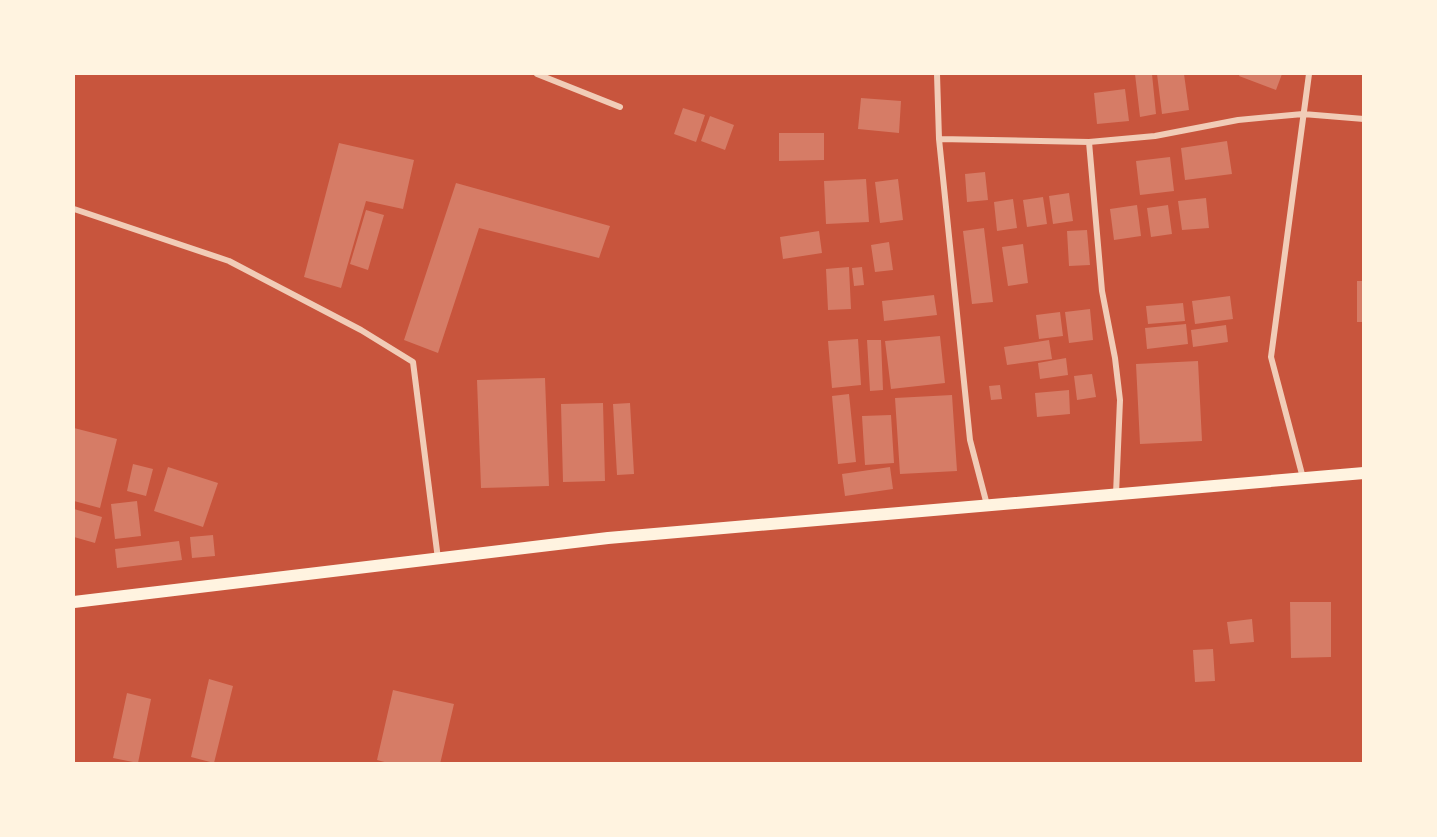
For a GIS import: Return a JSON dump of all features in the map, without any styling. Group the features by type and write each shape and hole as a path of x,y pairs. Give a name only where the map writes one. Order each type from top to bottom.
{"main road":[{"path":"74,602 608,538 1364,473"}],"street":[{"path":"537,74 620,107"},
{"path":"938,74 939,139 970,441 987,505"},
{"path":"1303,478 1271,357 1309,74"},
{"path":"939,139 1089,142 1155,136 1238,120 1303,114 1364,119"},
{"path":"1089,142 1102,291 1116,357 1120,400 1116,494"},
{"path":"74,209 229,261 361,330 412,362 438,559"}],"building":[{"path":"1135,74 1152,74 1156,114 1140,117"},
{"path":"1157,74 1184,74 1189,110 1162,114"},
{"path":"1240,74 1282,74 1276,90 1239,76"},
{"path":"1125,89 1129,121 1097,124 1094,93"},
{"path":"861,98 901,101 899,133 858,129"},
{"path":"683,108 705,115 696,142 674,134"},
{"path":"710,116 734,125 725,150 701,141"},
{"path":"779,133 824,133 824,160 779,161"},
{"path":"1227,141 1232,174 1185,180 1181,148"},
{"path":"339,143 414,160 403,209 366,201 341,288 304,277"},
{"path":"1170,157 1174,191 1140,195 1136,161"},
{"path":"985,172 988,200 967,202 965,174"},
{"path":"866,179 869,222 826,224 824,181"},
{"path":"898,179 903,220 880,223 875,182"},
{"path":"456,183 610,226 599,258 479,228 438,353 404,340"},
{"path":"1069,193 1073,221 1053,224 1049,196"},
{"path":"1043,197 1047,224 1027,227 1023,200"},
{"path":"1206,198 1209,228 1182,230 1178,201"},
{"path":"1013,199 1017,228 997,231 994,202"},
{"path":"1137,205 1141,236 1114,240 1110,209"},
{"path":"1168,205 1172,234 1151,237 1147,208"},
{"path":"366,210 384,215 368,270 350,264"},
{"path":"984,228 993,302 972,304 963,231"},
{"path":"1087,230 1090,265 1069,266 1067,231"},
{"path":"819,231 822,253 783,259 780,237"},
{"path":"889,242 893,270 875,272 871,245"},
{"path":"1023,244 1028,283 1008,286 1002,247"},
{"path":"849,267 851,309 828,310 826,269"},
{"path":"862,267 864,285 854,286 852,268"},
{"path":"1357,281 1364,281 1364,322 1357,322"},
{"path":"934,295 937,315 884,321 882,301"},
{"path":"1230,296 1233,319 1195,324 1192,301"},
{"path":"1183,303 1185,321 1148,324 1146,306"},
{"path":"1090,309 1093,340 1069,343 1065,312"},
{"path":"1060,312 1063,336 1039,339 1036,315"},
{"path":"1186,324 1188,344 1147,349 1145,328"},
{"path":"1226,325 1228,342 1193,347 1191,330"},
{"path":"940,336 945,383 891,389 885,341"},
{"path":"858,339 861,385 832,388 828,341"},
{"path":"867,340 881,340 883,390 870,391"},
{"path":"1049,340 1052,359 1007,365 1004,347"},
{"path":"1066,358 1068,375 1040,379 1038,363"},
{"path":"1198,361 1202,441 1140,444 1136,364"},
{"path":"1092,374 1096,397 1077,400 1074,376"},
{"path":"545,378 549,486 481,488 477,380"},
{"path":"1000,385 1002,399 991,400 989,386"},
{"path":"1069,390 1070,414 1037,417 1035,393"},
{"path":"849,394 856,462 838,464 832,396"},
{"path":"952,395 957,471 900,474 895,398"},
{"path":"603,403 605,481 563,482 561,404"},
{"path":"630,403 634,474 617,475 613,404"},
{"path":"891,415 894,463 865,465 862,416"},
{"path":"74,428 117,439 100,508 74,501"},
{"path":"133,464 153,469 146,496 127,491"},
{"path":"168,467 218,483 203,527 154,511"},
{"path":"890,467 893,489 845,496 842,474"},
{"path":"137,501 141,536 115,539 111,504"},
{"path":"74,509 102,517 95,543 74,537"},
{"path":"213,535 215,556 192,558 190,537"},
{"path":"179,541 182,560 117,568 115,549"},
{"path":"1290,602 1331,602 1331,657 1291,658"},
{"path":"1252,619 1254,642 1230,644 1227,622"},
{"path":"1213,649 1215,681 1195,682 1193,650"},
{"path":"209,679 233,686 214,763 191,757"},
{"path":"393,690 454,704 440,764 392,764 377,760"},
{"path":"127,693 151,699 138,763 113,758"}]}
